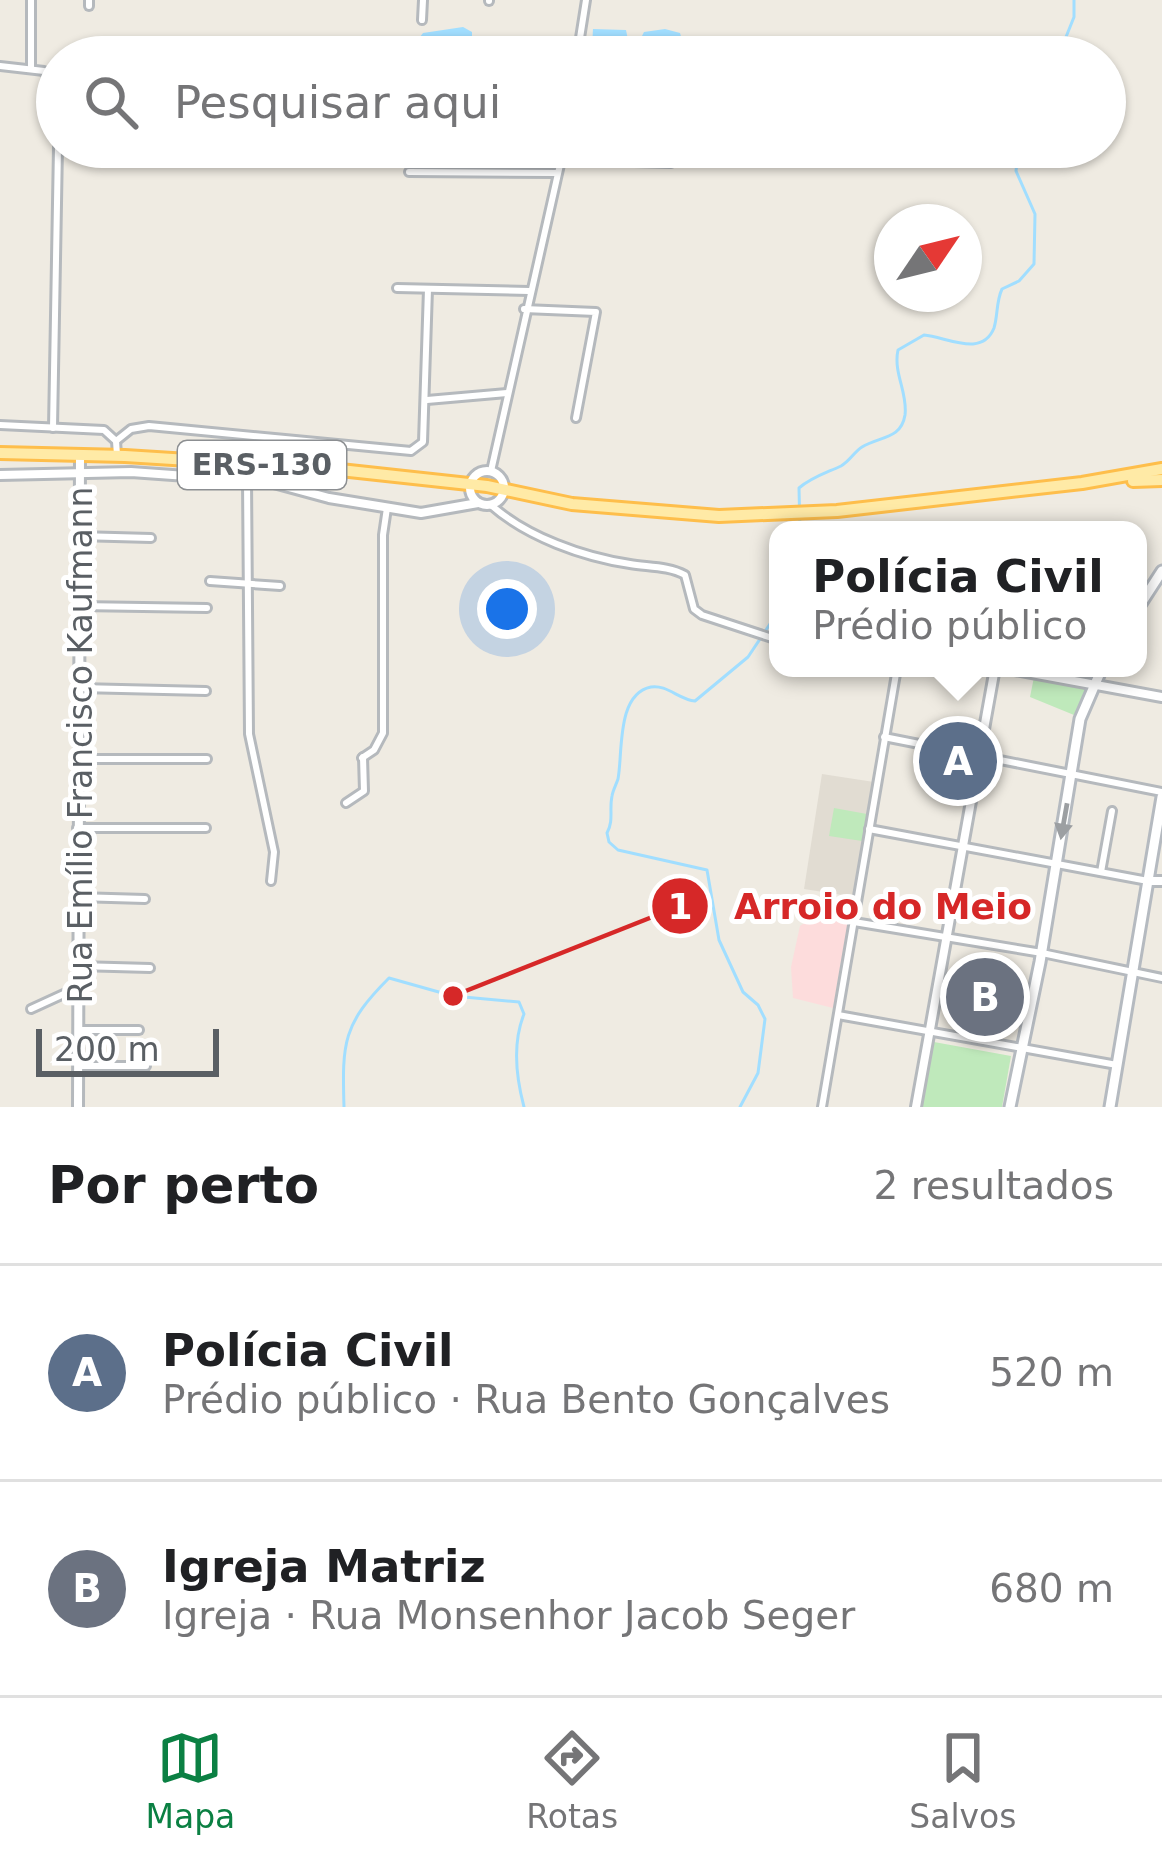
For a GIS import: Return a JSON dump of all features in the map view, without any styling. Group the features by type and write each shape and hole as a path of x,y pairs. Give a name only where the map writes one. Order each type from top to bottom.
{"main road":[{"name":"ERS-130","path":"0,453 117,455 331,469 683,515 821,512 1162,470"},
{"name":"ERS-130","path":"1082,483 1162,480"},
{"path":"1010,1107 1042,953 1080,719 1098,677"},
{"path":"1110,1107 1162,794"}],"street":[{"path":"31,0 31,67"},
{"path":"422,0 422,20"},
{"path":"580,36 586,0"},
{"path":"0,66 36,69"},
{"path":"53,428 58,168"},
{"path":"491,471 559,168"},
{"path":"409,172 557,173"},
{"path":"397,288 529,291"},
{"path":"0,425 104,430 149,426 411,451 424,442 428,289"},
{"path":"524,309 596,312 576,418"},
{"path":"425,400 507,393"},
{"path":"116,441 131,429"},
{"path":"104,430 116,441 117,455"},
{"name":"Rua Emílio Francisco Kaufmann","path":"78,1107 80,455"},
{"path":"0,475 81,471 248,480 422,513 491,505 520,526 576,550 625,564 676,570 685,575 694,609 769,637"},
{"path":"478,503 468,487 476,476 491,471"},
{"path":"491,471 506,490 491,505"},
{"path":"248,480 249,734 274,852 271,881"},
{"path":"346,803 364,791 363,758 383,733 387,508"},
{"path":"78,536 151,538"},
{"path":"210,581 280,586"},
{"path":"79,606 207,608"},
{"path":"833,1107 822,1106 895,677"},
{"path":"916,1107 997,677"},
{"path":"1046,677 1162,698"},
{"path":"79,688 206,691"},
{"path":"884,737 1162,794"},
{"path":"78,759 207,759"},
{"path":"1101,872 1112,811"},
{"path":"77,828 206,828"},
{"path":"868,829 1162,881"},
{"path":"77,897 145,899"},
{"path":"854,922 1162,978"},
{"path":"78,966 150,968"},
{"path":"31,1009 79,987"},
{"path":"838,1015 1117,1065"},
{"path":"79,1030 139,1030"},
{"path":"78,1066 146,1066"}],"shaded area":[{"path":"822,774 874,782 855,897 804,889"},
{"path":"820,912 849,916 833,1008 793,998 791,967 800,926"}],"green space":[{"path":"1034,677 1087,689 1074,715 1030,697"},
{"path":"834,808 867,814 862,841 829,836"},
{"path":"934,1042 1011,1056 1002,1107 922,1107"}],"water":[{"path":"463,27 472,36 421,36"},
{"path":"593,29 626,30 627,36 593,36"},
{"path":"665,29 681,36 642,36"}],"waterway":[{"path":"1066,36 1074,0"},
{"path":"800,521 799,488 844,464 862,447 894,433 903,423 898,350 924,335 963,344 981,342 994,328 1002,289 1019,281 1034,264 1035,214 1016,168"},
{"path":"740,1107 758,1073 765,1019 743,992 719,940 707,870 618,850 607,833 623,726 632,701 651,687 695,701 748,657 769,626"},
{"path":"344,1107 348,1035 362,1008 389,978 453,996 519,1002 524,1014 516,1060 524,1107"}],"place":[{"name":"Polícia Civil","path":"958,761"},
{"name":"Arroio do Meio","path":"453,996"},
{"name":"Igreja Matriz","path":"985,997"}]}
